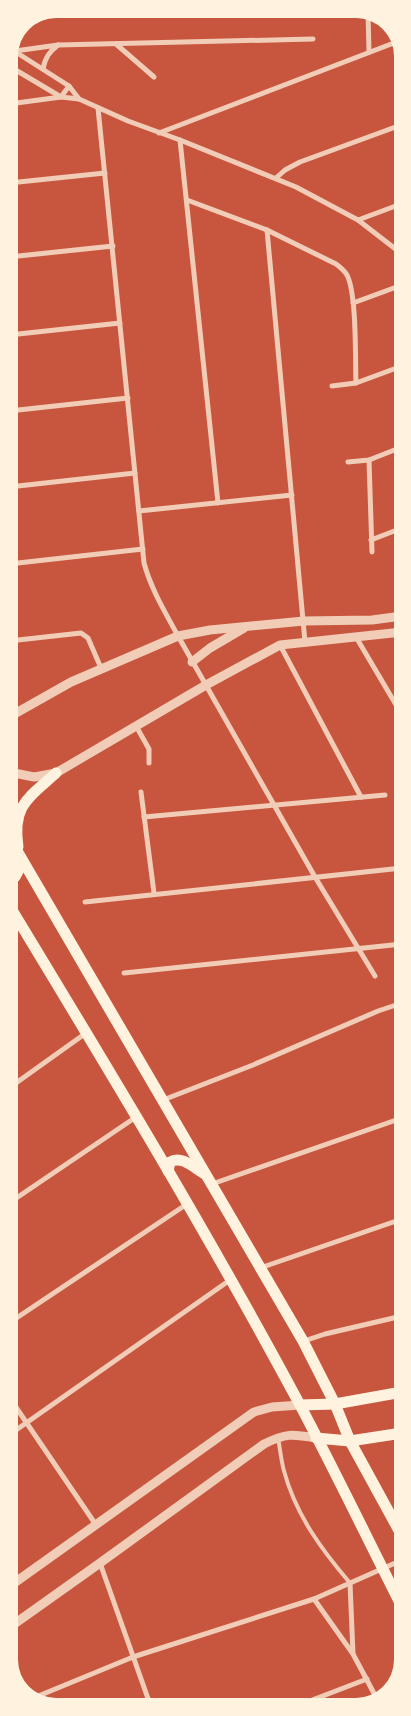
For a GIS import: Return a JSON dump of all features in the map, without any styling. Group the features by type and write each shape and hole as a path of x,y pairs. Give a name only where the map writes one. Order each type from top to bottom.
{"main road":[{"path":"17,822 20,810 29,797 56,773"},
{"path":"17,839 21,857 17,868"},
{"path":"17,850 303,1341 335,1404 350,1440 394,1521"},
{"path":"17,918 137,1117 231,1280 300,1405 394,1591"},
{"path":"168,1171 170,1162 175,1159 181,1159 209,1180"},
{"path":"300,1405 335,1404 394,1393"},
{"path":"316,1438 350,1440 394,1434"}],"street":[{"path":"368,19 369,52"},
{"path":"18,49 58,45 313,39"},
{"path":"116,43 154,77"},
{"path":"158,133 392,43"},
{"path":"43,69 50,51 58,45"},
{"path":"17,53 69,86 80,99"},
{"path":"17,71 61,97"},
{"path":"61,97 69,86"},
{"path":"17,103 61,97 80,99 158,133 276,178 358,220 394,248"},
{"path":"98,108 144,563 152,587 192,662 315,877 375,976"},
{"path":"276,178 285,170 300,162 394,128"},
{"path":"180,140 218,502"},
{"path":"17,182 105,173"},
{"path":"187,200 267,230 336,264 343,270 350,282 353,303 356,383"},
{"path":"358,220 394,207"},
{"path":"267,230 305,642"},
{"path":"17,256 112,246"},
{"path":"353,303 394,288"},
{"path":"17,334 120,323"},
{"path":"332,386 356,383 394,369"},
{"path":"17,410 128,398"},
{"path":"348,462 369,460 394,450"},
{"path":"369,460 372,552"},
{"path":"17,486 136,473"},
{"path":"139,511 292,495"},
{"path":"371,540 394,531"},
{"path":"17,563 143,549"},
{"path":"17,712 71,682 178,636 246,626 304,621 372,620 394,617"},
{"path":"192,662 210,648 246,626"},
{"path":"17,640 80,633 88,638 101,668"},
{"path":"17,774 34,777 56,773 206,685 280,645 394,633"},
{"path":"356,637 394,702"},
{"path":"280,645 361,797"},
{"path":"136,726 149,749 149,763"},
{"path":"141,792 154,894"},
{"path":"144,817 385,795"},
{"path":"85,902 394,869"},
{"path":"124,973 394,945"},
{"path":"163,1100 253,1066 378,1010 394,1005"},
{"path":"17,1082 87,1033"},
{"path":"17,1199 137,1117"},
{"path":"209,1180 394,1121"},
{"path":"17,1318 187,1203"},
{"path":"259,1268 394,1222"},
{"path":"17,1429 231,1280"},
{"path":"303,1341 394,1318"},
{"path":"17,1581 254,1412 272,1407 300,1405"},
{"path":"17,1407 96,1525"},
{"path":"17,1622 264,1444 278,1437 291,1434 316,1438"},
{"path":"40,1695 133,1657 314,1599 394,1563"},
{"path":"100,1564 148,1698"},
{"path":"350,1583 353,1654"},
{"path":"314,1599 353,1654 374,1694"},
{"path":"315,1698 366,1679"}],"lane":[{"path":"278,1437 284,1470 304,1521 324,1552 350,1583"}]}
